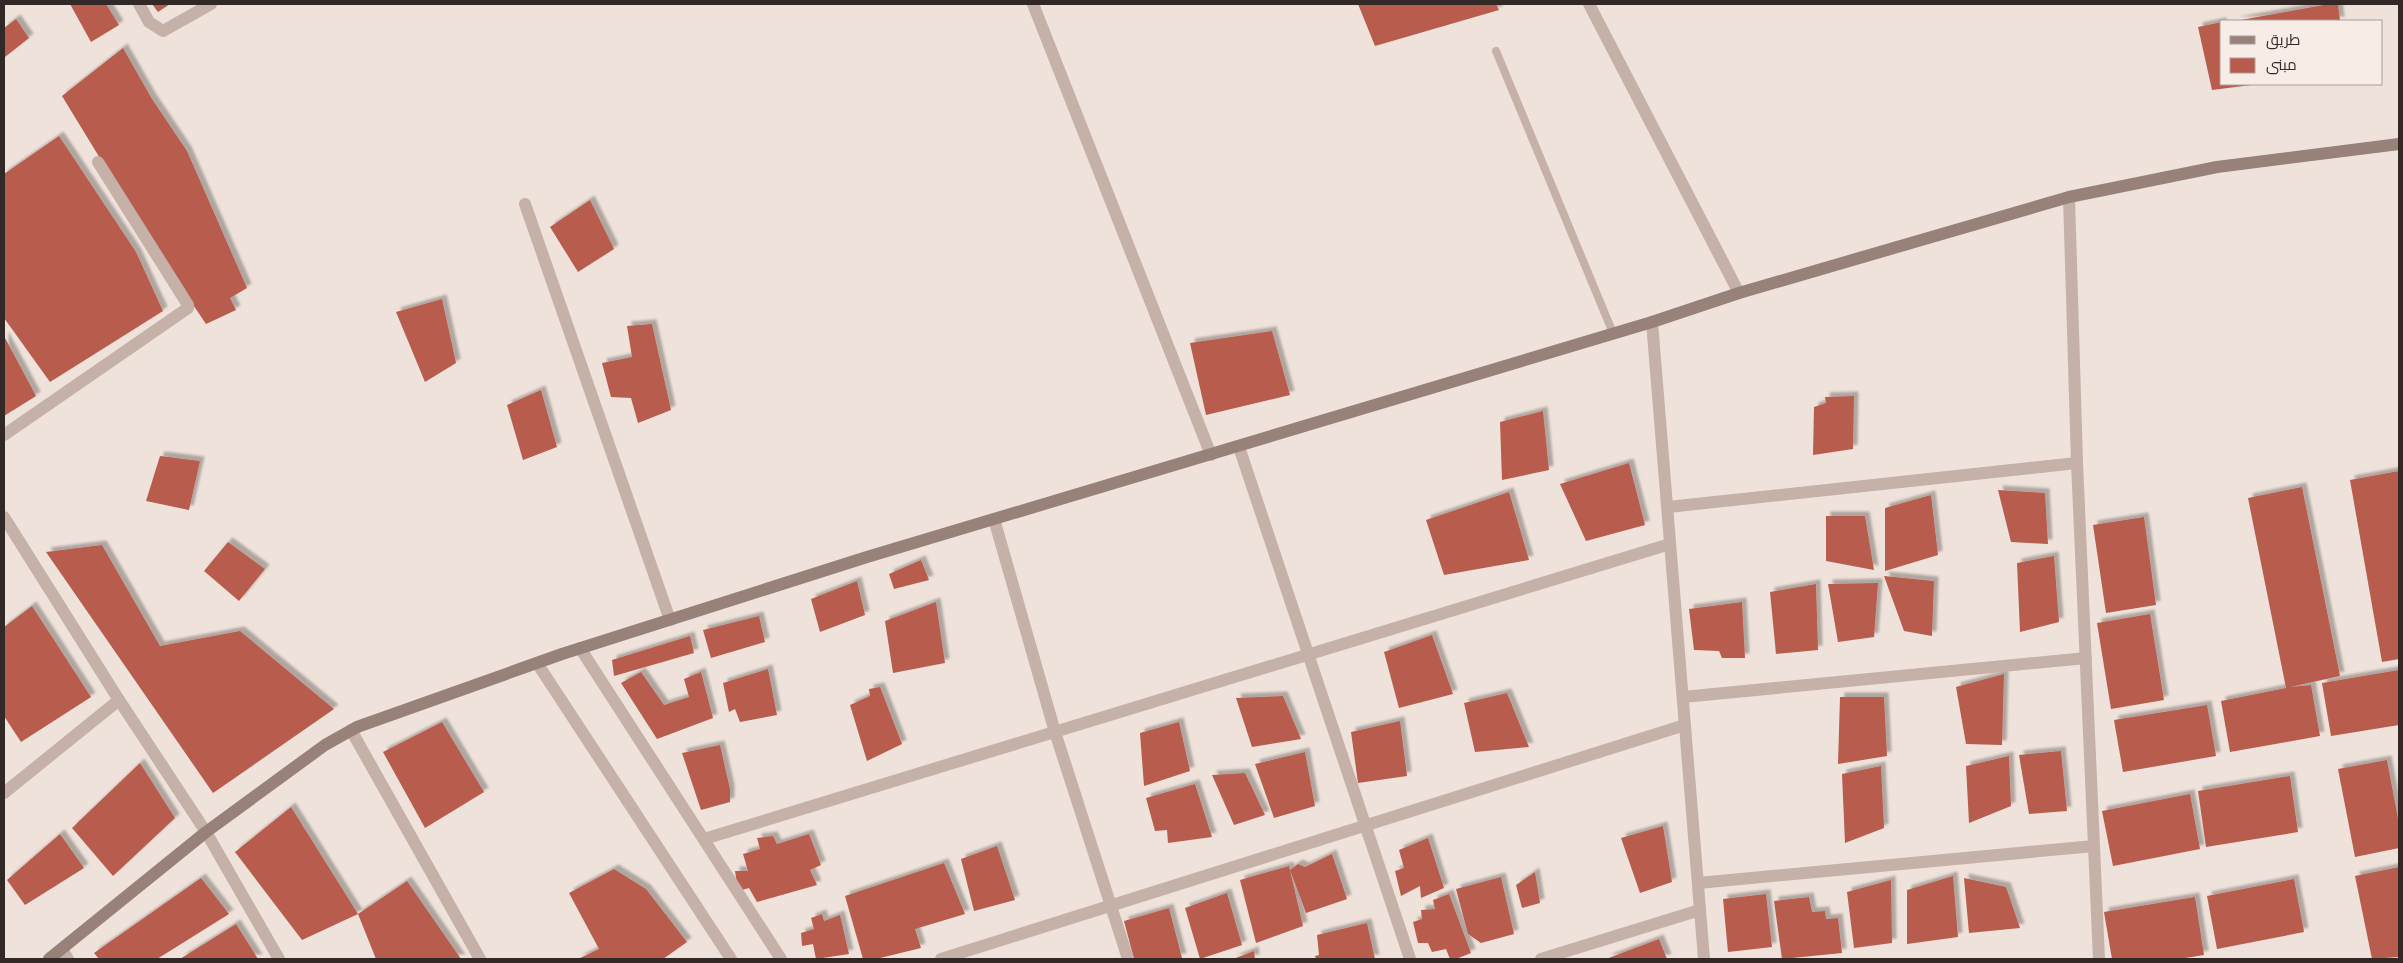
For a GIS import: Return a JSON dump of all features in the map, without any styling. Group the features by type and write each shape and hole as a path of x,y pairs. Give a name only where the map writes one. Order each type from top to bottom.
{"main road":[{"path":"48,959 65,954 206,832 325,745 351,730 580,648 994,519 1652,322 1739,293 2069,197 2217,167 2399,144"}],"street":[{"path":"139,4 149,22 164,31 212,4"},
{"path":"1034,4 1211,455"},
{"path":"1589,4 1739,293"},
{"path":"4,435 188,308 188,305 98,162"},
{"path":"2069,197 2077,463 2099,959"},
{"path":"525,204 670,620"},
{"path":"1652,322 1704,959"},
{"path":"1239,446 1364,826 1410,959"},
{"path":"1668,507 2077,463"},
{"path":"4,517 119,700 206,832 279,959"},
{"path":"994,519 1055,732 1128,959"},
{"path":"704,839 1670,544"},
{"path":"580,648 781,959"},
{"path":"1683,697 2086,658"},
{"path":"537,663 731,959"},
{"path":"4,793 119,700"},
{"path":"941,959 1685,725"},
{"path":"351,730 480,959"},
{"path":"1698,884 2094,846"},
{"path":"1541,959 1700,910"}],"lane":[{"path":"1496,51 1613,333"}],"building":[{"path":"70,4 106,4 119,25 91,42"},
{"path":"152,4 170,4 158,12"},
{"path":"1358,4 1496,4 1499,10 1375,46"},
{"path":"2338,4 2340,20 2241,20"},
{"path":"16,19 29,38 5,57 4,28"},
{"path":"2220,22 2220,85 2251,85 2212,90 2198,27"},
{"path":"123,48 152,99 187,151 247,288 230,298 236,310 206,324 153,245 62,96"},
{"path":"59,136 136,252 163,311 50,382 4,318 4,174"},
{"path":"590,200 614,249 578,272 550,227"},
{"path":"442,299 456,363 425,382 396,312"},
{"path":"652,324 671,410 638,423 631,398 611,397 602,363 632,357 627,326"},
{"path":"1272,331 1290,395 1206,415 1190,343"},
{"path":"4,336 36,396 4,416"},
{"path":"541,390 557,447 523,460 507,405"},
{"path":"1854,396 1853,449 1813,455 1814,407 1826,403 1825,397"},
{"path":"1543,411 1549,470 1502,480 1500,422"},
{"path":"160,456 200,461 189,510 146,501"},
{"path":"1629,463 1645,525 1586,541 1560,484"},
{"path":"2399,471 2399,659 2382,662 2350,480"},
{"path":"2302,487 2340,676 2290,687 2311,685 2320,736 2230,752 2221,701 2286,688 2248,498"},
{"path":"1998,490 2045,493 2048,544 2011,542"},
{"path":"1509,492 1529,560 1444,575 1426,520"},
{"path":"1931,495 1938,555 1885,571 1885,508"},
{"path":"1826,516 1865,516 1874,570 1826,561"},
{"path":"2144,517 2156,605 2106,613 2093,525"},
{"path":"228,542 265,569 239,601 204,571"},
{"path":"102,545 160,646 240,631 334,709 213,793 46,552"},
{"path":"2054,556 2059,622 2020,632 2017,563"},
{"path":"921,560 929,580 894,589 889,574"},
{"path":"1884,576 1934,581 1932,636 1904,631"},
{"path":"857,581 865,615 820,632 811,599"},
{"path":"1878,583 1874,637 1838,642 1828,584"},
{"path":"1816,584 1818,650 1776,654 1770,592"},
{"path":"936,602 945,663 893,673 885,621"},
{"path":"1742,602 1745,658 1722,658 1719,651 1694,650 1689,609"},
{"path":"32,606 91,697 21,742 4,716 4,627"},
{"path":"2150,614 2164,700 2111,709 2097,623"},
{"path":"759,616 765,642 711,658 703,630"},
{"path":"1432,635 1453,694 1399,708 1384,652"},
{"path":"690,636 694,653 614,676 612,660"},
{"path":"768,669 777,715 740,722 735,709 729,712 723,683"},
{"path":"2399,670 2399,725 2331,736 2322,683"},
{"path":"641,672 664,705 689,697 684,679 701,672 713,718 657,739 621,683"},
{"path":"2004,674 2002,745 1966,744 1956,687"},
{"path":"880,687 902,744 867,761 850,705 870,696 869,689"},
{"path":"1507,693 1529,747 1475,752 1464,703"},
{"path":"1283,696 1301,739 1252,747 1236,698"},
{"path":"1840,697 1884,697 1887,756 1838,764"},
{"path":"2207,705 2216,756 2123,772 2114,720"},
{"path":"1400,721 1407,776 1358,783 1351,732"},
{"path":"442,722 484,792 425,828 383,752"},
{"path":"1179,722 1190,771 1144,786 1140,733"},
{"path":"720,745 730,789 730,802 701,810 682,753"},
{"path":"2061,751 2067,811 2029,814 2019,755"},
{"path":"1305,752 1315,806 1274,818 1255,764"},
{"path":"2009,756 2011,806 1969,823 1966,766"},
{"path":"2387,760 2399,824 2399,848 2355,857 2338,769"},
{"path":"140,763 175,818 113,876 72,828"},
{"path":"1881,766 1884,828 1845,843 1842,774"},
{"path":"1245,773 1265,815 1234,825 1212,775"},
{"path":"2290,776 2298,832 2206,847 2198,791"},
{"path":"1195,784 1212,837 1168,843 1167,830 1155,831 1146,798"},
{"path":"2190,794 2200,849 2113,866 2102,811"},
{"path":"291,807 358,914 302,940 235,852"},
{"path":"1663,826 1672,882 1640,893 1621,838"},
{"path":"60,834 84,868 25,905 7,880"},
{"path":"809,834 821,865 810,870 817,885 757,902 749,888 738,891 735,871 748,871 743,854 760,849 757,838 773,836 777,844"},
{"path":"1428,838 1444,888 1421,898 1420,886 1401,896 1395,871 1404,868 1399,850"},
{"path":"997,846 1015,900 974,911 961,859"},
{"path":"1332,854 1347,899 1306,913 1290,870 1298,864 1305,867"},
{"path":"944,863 965,914 915,929 921,948 876,959 863,959 845,896"},
{"path":"1289,866 1303,926 1256,943 1240,880"},
{"path":"2399,867 2399,957 2372,959 2355,876"},
{"path":"614,869 646,889 687,942 663,959 578,959 599,949 569,893"},
{"path":"1535,872 1540,903 1522,908 1516,885"},
{"path":"1953,876 1958,937 1907,944 1907,890"},
{"path":"1501,877 1514,934 1481,943 1468,934 1456,889"},
{"path":"201,878 229,914 157,959 99,959 94,953"},
{"path":"1964,878 2006,887 2020,928 1969,933"},
{"path":"2294,879 2304,932 2217,949 2207,896"},
{"path":"1891,880 1892,943 1854,948 1847,892"},
{"path":"407,881 461,959 376,959 358,914"},
{"path":"1227,893 1242,945 1200,959 1185,908"},
{"path":"1449,894 1471,953 1456,959 1450,959 1446,949 1432,952 1428,943 1418,943 1413,922 1422,919 1421,910 1435,909 1433,900"},
{"path":"1766,894 1772,947 1728,952 1723,899"},
{"path":"1809,897 1812,912 1825,911 1826,919 1838,918 1842,953 1782,959 1774,901"},
{"path":"2195,897 2204,955 2179,959 2112,959 2104,912"},
{"path":"1169,908 1182,958 1134,959 1124,921"},
{"path":"822,914 824,921 840,915 849,954 816,959 813,944 802,946 801,933 814,929 811,918"},
{"path":"1367,923 1375,959 1316,959 1315,956 1319,955 1317,935"},
{"path":"236,924 258,959 180,959"},
{"path":"1659,939 1667,959 1606,959"},
{"path":"1254,951 1255,959 1233,959"}]}
